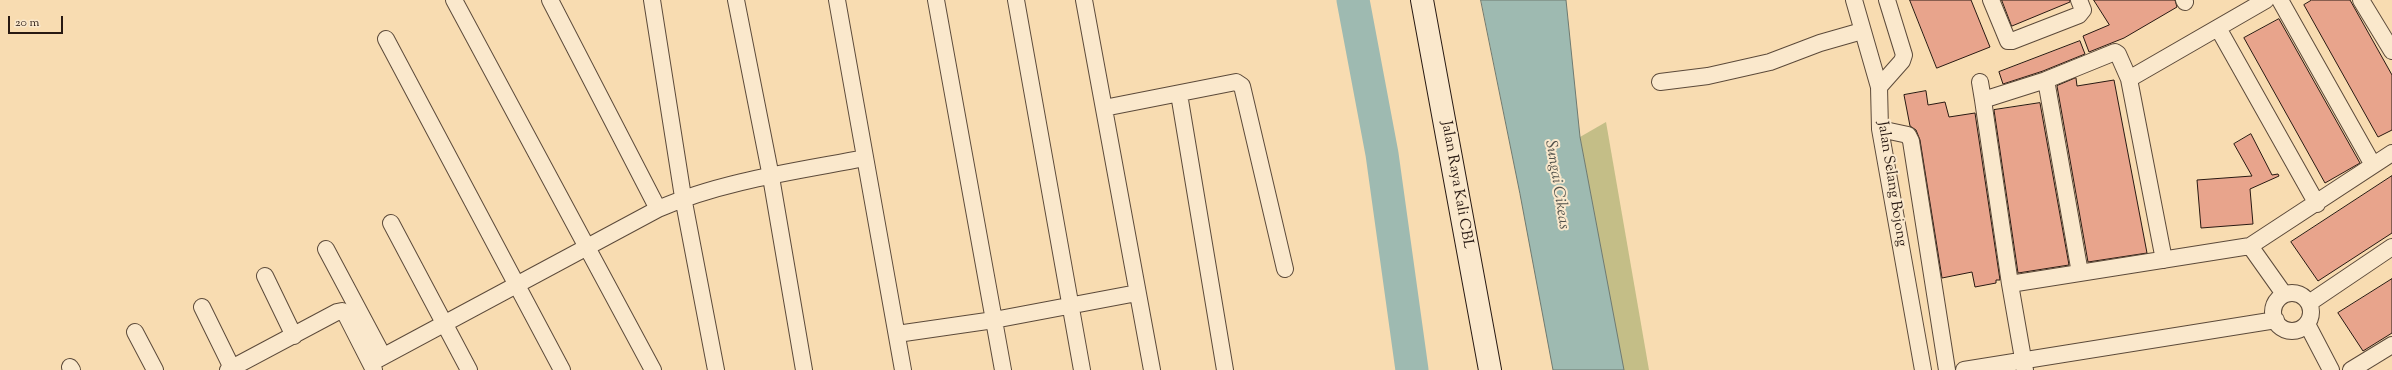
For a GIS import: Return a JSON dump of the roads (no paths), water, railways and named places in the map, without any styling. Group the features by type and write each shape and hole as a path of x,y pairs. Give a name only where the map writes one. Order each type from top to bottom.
{"main road":[{"name":"Jalan Raya Kali CBL","path":"1422,0 1490,370"}],"street":[{"path":"454,0 653,370"},
{"path":"550,0 658,209"},
{"path":"652,0 684,197 716,370"},
{"path":"736,0 771,177 804,370"},
{"path":"837,0 903,370"},
{"path":"936,0 1003,370"},
{"path":"1016,0 1082,370"},
{"path":"1084,0 1152,370"},
{"name":"Jalan Selang Bojong","path":"1854,0 1879,87 1880,129 1923,370"},
{"path":"1879,87 1902,61 1904,55 1887,0"},
{"path":"1991,0 2008,41 2012,41 2079,16 2083,10 2079,0"},
{"path":"2129,79 2266,0"},
{"path":"2280,0 2373,165"},
{"path":"2361,0 2392,51"},
{"path":"2218,28 2317,204"},
{"path":"1660,82 1708,76 1770,62 1820,43 1862,31"},
{"path":"386,39 562,370"},
{"path":"1983,100 2046,80 2115,52 2121,57 2129,79 2164,260"},
{"path":"2046,80 2080,273"},
{"path":"1104,108 1238,82 1244,88 1285,269"},
{"path":"1980,82 2010,284 2024,365"},
{"path":"1179,94 1224,370"},
{"path":"1880,129 1908,135 1911,141 1947,370"},
{"path":"2010,284 2250,246 2317,204 2392,153"},
{"path":"376,363 516,285 658,209 684,197 771,177 865,158"},
{"path":"391,223 469,370"},
{"path":"2250,246 2284,294"},
{"path":"2310,303 2392,247"},
{"path":"326,249 376,363"},
{"path":"265,276 294,336"},
{"path":"897,334 994,320 1137,293"},
{"path":"2298,293 2310,303 2311,317 2307,324 2294,331 2287,330 2276,320 2274,306 2284,294 2298,293"},
{"path":"202,307 230,369 337,312 342,312 346,315 376,363"},
{"path":"1964,370 2024,365 2276,320"},
{"path":"2307,324 2332,370"},
{"path":"135,332 155,370"},
{"path":"2351,370 2392,345"}],"water":[{"name":"Sungai Cikeas","path":"1481,0 1566,0 1580,137 1624,370 1553,370 1520,194"}],"waterway":[{"path":"1353,0 1382,154 1412,370"}]}
